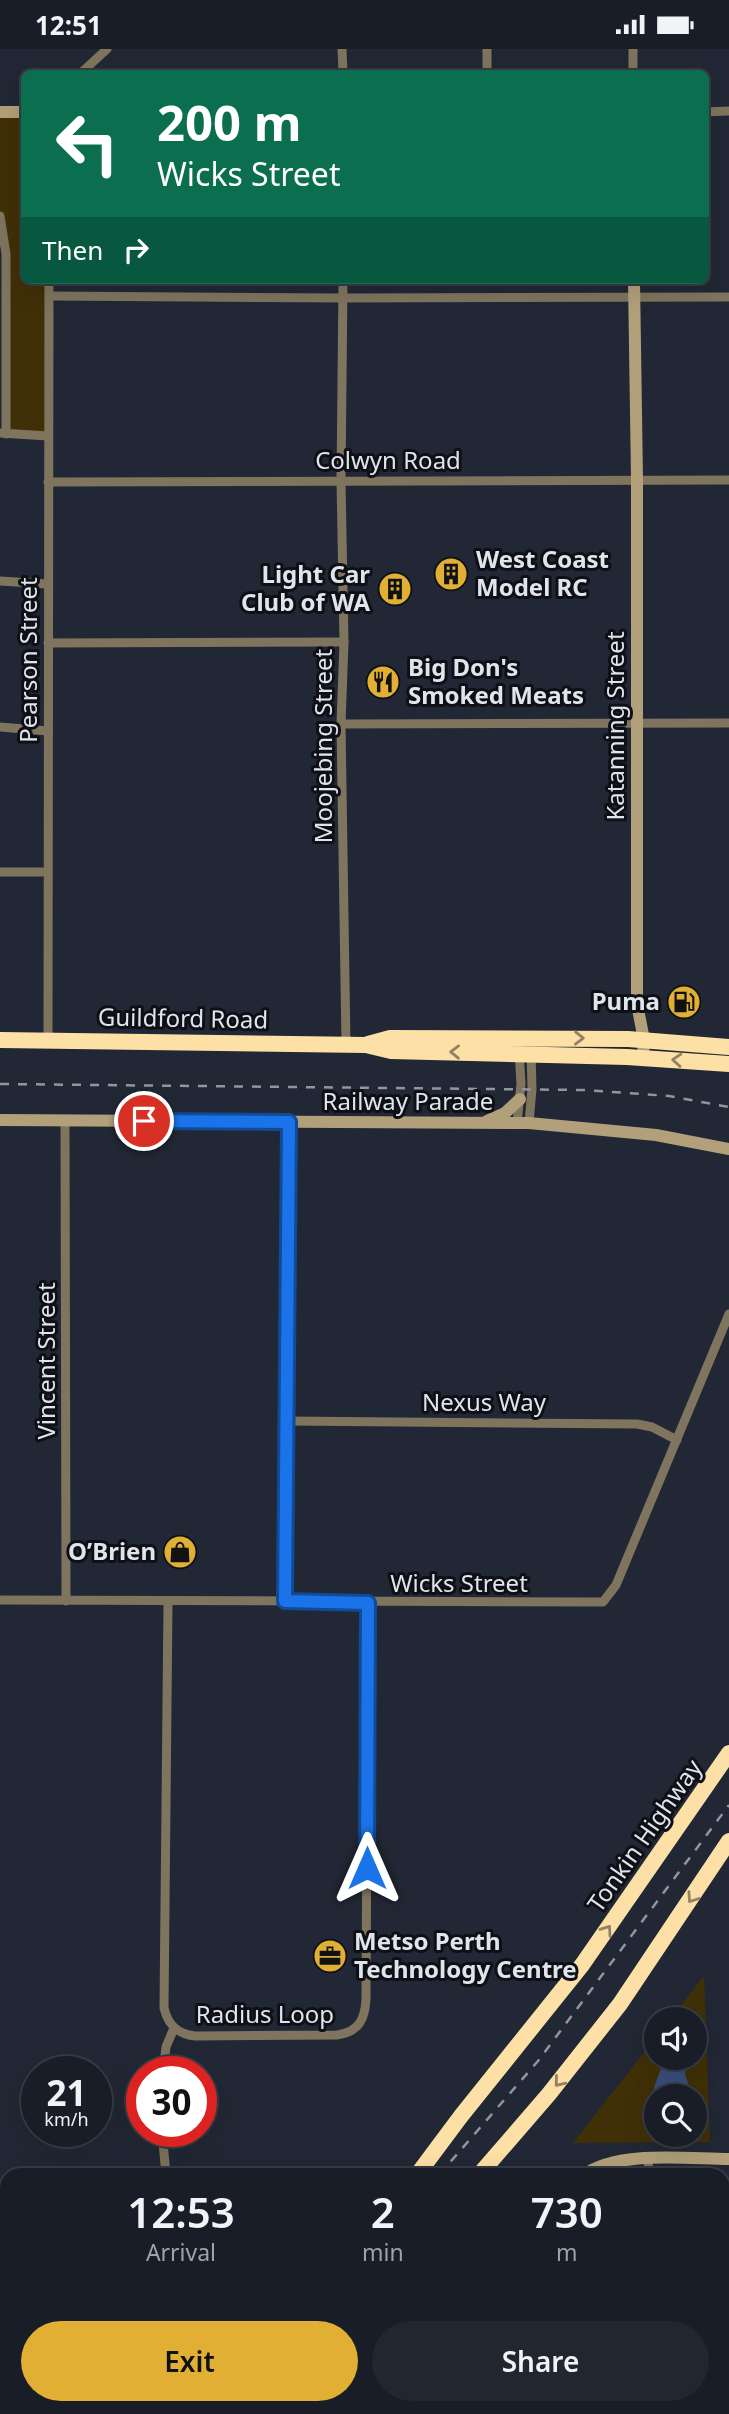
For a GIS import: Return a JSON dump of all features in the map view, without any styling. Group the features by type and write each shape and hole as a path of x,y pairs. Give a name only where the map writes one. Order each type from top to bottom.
{"highway":[{"name":"Guildford Road","path":"0,1040 366,1045 390,1038 525,1046 635,1058 729,1064"},
{"name":"Guildford Road","path":"525,1046 636,1039 729,1047"},
{"name":"Tonkin Highway","path":"422,2168 582,1965 729,1753"},
{"path":"485,2168 549,2094 620,2004 729,1841"},
{"path":"416,2168 461,2116"}],"street":[{"path":"85,70 107,49"},
{"path":"342,49 342,70"},
{"path":"487,49 487,70"},
{"path":"634,49 634,70"},
{"path":"0,112 21,111"},
{"path":"709,111 729,111"},
{"path":"0,216 6,254 3,434 48,436"},
{"name":"Pearson Street","path":"48,1041 49,284"},
{"name":"Moojebing Street","path":"343,284 341,481 344,642 341,724 346,1045"},
{"name":"Katanning Street","path":"634,284 637,480 635,1058"},
{"path":"49,296 729,297"},
{"name":"Colwyn Road","path":"48,482 729,480"},
{"path":"0,581 47,584"},
{"path":"48,643 344,642"},
{"path":"341,724 729,723"},
{"path":"0,727 48,731"},
{"path":"0,872 48,872"},
{"path":"523,1123 520,1099 525,1046"},
{"path":"523,1123 532,1089 525,1046"},
{"path":"484,1123 505,1113 520,1099"},
{"name":"Railway Parade","path":"0,1120 523,1123 656,1135 729,1149"},
{"name":"Vincent Street","path":"65,1121 66,1601"},
{"path":"285,1601 289,1122"},
{"name":"Wicks Street","path":"0,1600 603,1602 616,1585 729,1314"},
{"name":"Nexus Way","path":"286,1421 638,1423 677,1440"},
{"name":"Radius Loop","path":"168,1602 164,2001 165,2013 173,2028 186,2035 195,2036 337,2035 352,2032 361,2024 365,2014 368,1603"},
{"path":"165,2056 173,2028"},
{"path":"163,2147 165,2168"},
{"path":"597,2168 622,2161 649,2159 729,2159"},
{"path":"649,2159 649,2168"}],"shaded area":[{"path":"0,112 21,112 21,284 49,284 48,436 6,434 6,254 0,216"},
{"path":"704,1976 705,2007 679,2007"},
{"path":"644,2052 644,2070 707,2070 707,2059 710,2142 707,2142 707,2084 644,2084 644,2142 573,2143"}],"water":[{"path":"661,2070 686,2070 688,2084 656,2084"}],"railway":[{"path":"0,1084 585,1090 669,1096 729,1107"},
{"path":"445,2168 538,2061 729,1805"}],"place":[{"name":"West Coast Model RC","path":"451,574"},
{"name":"Light Car Club of WA","path":"395,589"},
{"name":"Big Don's Smoked Meats","path":"383,682"},
{"name":"Puma","path":"684,1002"},
{"name":"O’Brien","path":"180,1552"},
{"name":"Metso Perth Technology Centre","path":"330,1956"}],"route":[{"path":"144,1121 289,1122 285,1601 368,1603 367,1868"}]}
